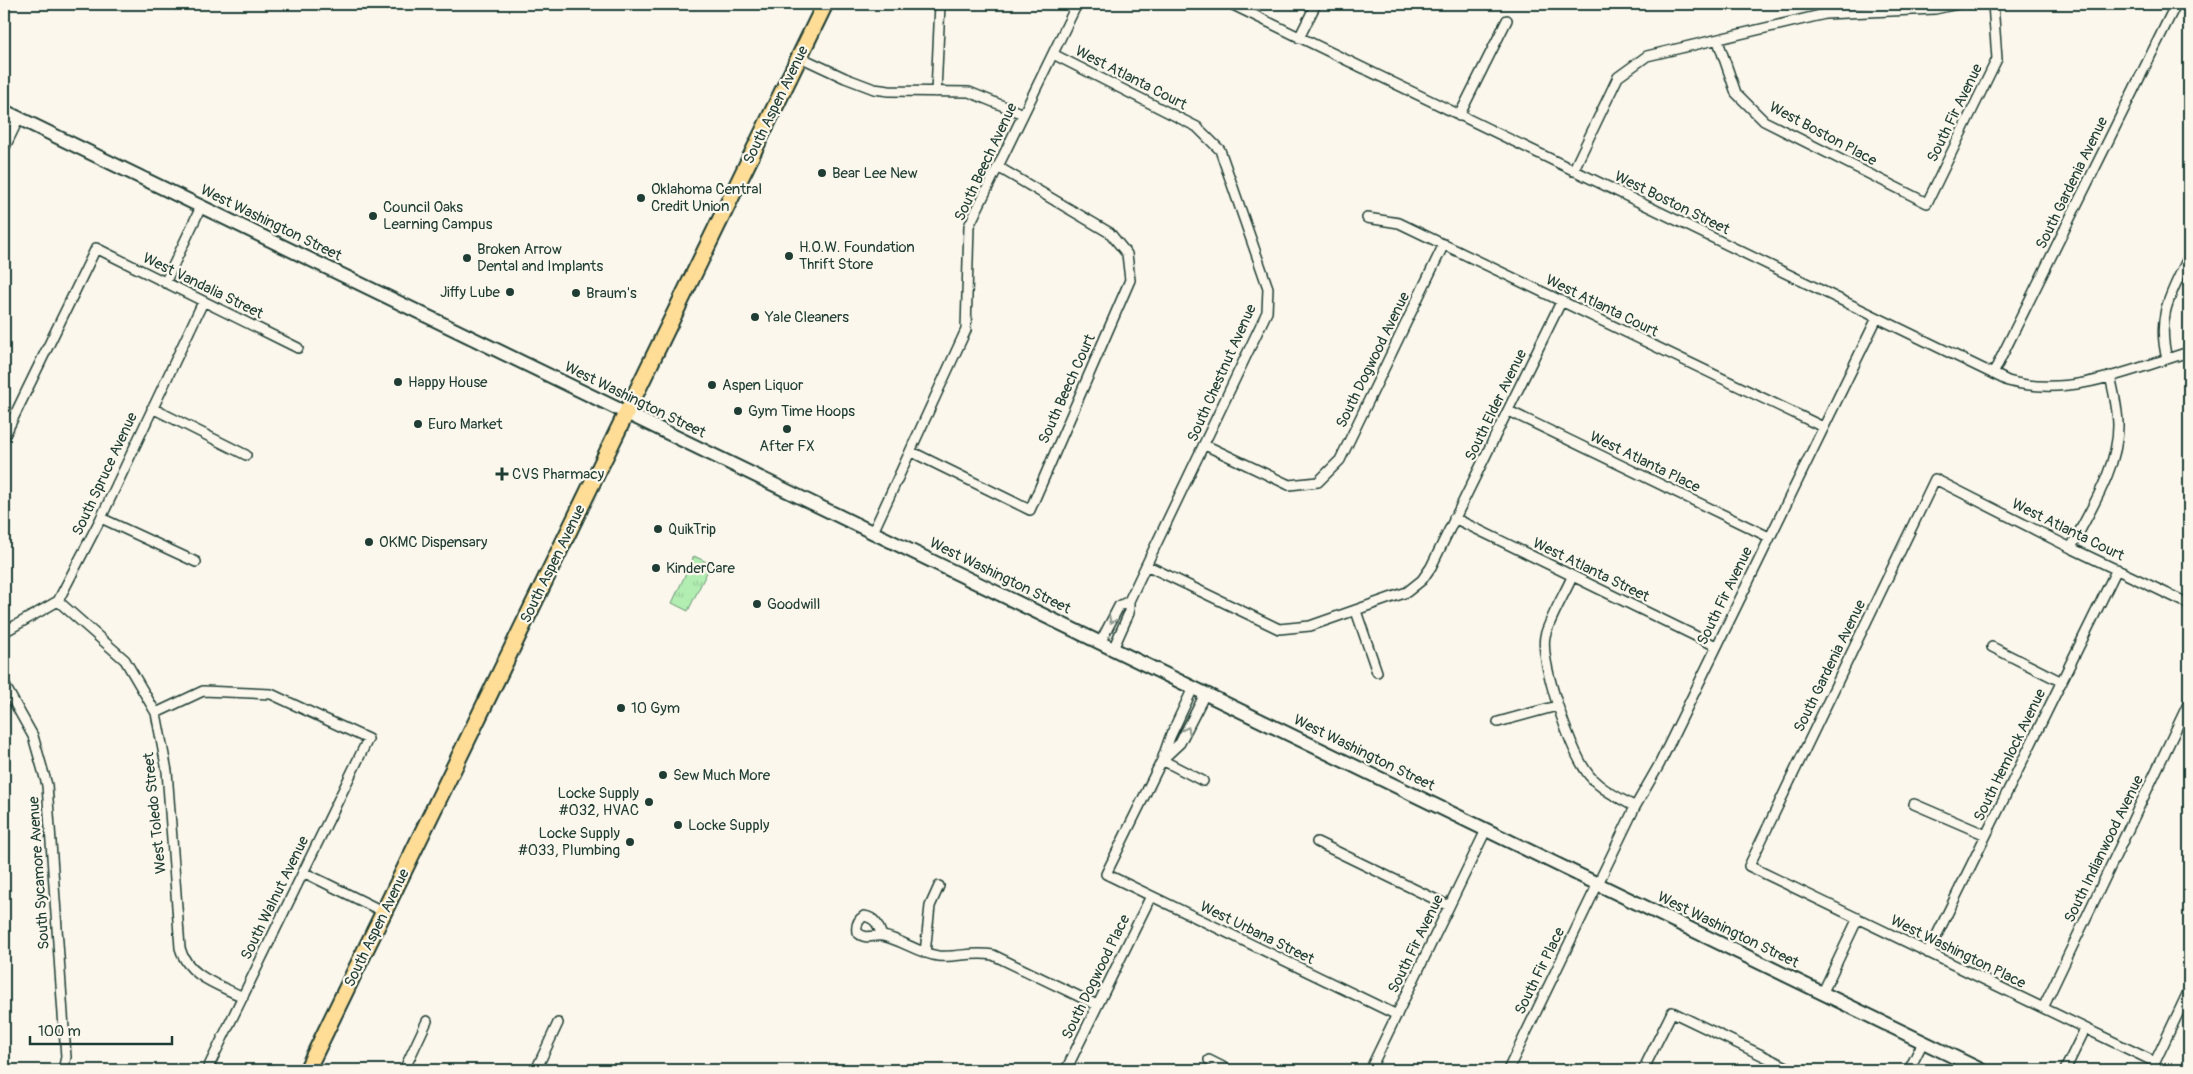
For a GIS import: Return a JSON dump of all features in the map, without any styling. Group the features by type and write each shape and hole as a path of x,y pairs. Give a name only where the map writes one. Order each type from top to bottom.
{"main road":[{"name":"South Aspen Avenue","path":"307,1070 825,4"},
{"name":"West Washington Street","path":"4,111 1981,1070"}],"street":[{"path":"936,92 940,4"},
{"name":"South Beech Avenue","path":"873,532 912,452 966,330 969,226 1077,4"},
{"name":"West Boston Street","path":"1231,4 1993,374 2020,384 2056,388 2110,376 2189,352"},
{"path":"1299,38 1316,4"},
{"path":"1573,171 1618,77 1647,56 1825,14 1935,9 1958,4"},
{"name":"South Fir Avenue","path":"1927,203 1997,59 1993,4"},
{"name":"South Gardenia Avenue","path":"1993,374 2176,4"},
{"path":"1459,116 1507,20"},
{"name":"West Boston Place","path":"1718,40 1736,93 1764,121 1927,203"},
{"name":"West Atlanta Court","path":"1053,54 1197,127"},
{"path":"800,57 845,78 874,88 969,92 1023,114"},
{"path":"4,149 19,118"},
{"name":"South Chestnut Avenue","path":"1113,649 1129,613 1129,601 1206,445 1267,312 1268,288 1220,150 1197,127"},
{"name":"South Beech Court","path":"912,452 1030,510 1130,280 1127,254 1110,233 998,168"},
{"path":"165,283 201,208"},
{"name":"West Atlanta Court","path":"1367,218 1400,223 1823,427"},
{"name":"South Dogwood Avenue","path":"1206,445 1289,485 1318,482 1340,460 1444,244"},
{"name":"West Vandalia Street","path":"4,437 96,248 298,348"},
{"path":"2167,359 2162,321 2166,306 2189,256"},
{"name":"South Spruce Avenue","path":"58,601 101,518 203,302"},
{"name":"South Elder Avenue","path":"1454,518 1509,411 1561,302"},
{"name":"South Fir Avenue","path":"1598,884 1635,807 1659,765 1877,318"},
{"path":"2071,548 2103,483 2116,445 2117,410 2110,376"},
{"path":"152,408 246,454"},
{"name":"West Atlanta Place","path":"1509,411 1769,537"},
{"name":"West Atlanta Court","path":"1935,479 2071,548 2189,604"},
{"name":"South Gardenia Avenue","path":"1749,866 1935,479"},
{"path":"101,518 196,562"},
{"path":"1146,565 1280,629 1310,626 1356,612 1407,592 1422,580 1432,567 1454,518"},
{"name":"West Atlanta Street","path":"1454,518 1716,646"},
{"name":"South Hemlock Avenue","path":"1928,953 2117,569"},
{"path":"1572,577 1545,637 1548,669 1557,706 1586,771 1603,788 1635,807"},
{"path":"4,632 58,601"},
{"name":"West Toledo Street","path":"58,601 125,660 156,712 167,772 180,948 183,960 193,972 243,997"},
{"name":"South Chestnut Avenue","path":"1100,643 1119,606 1129,601"},
{"path":"1356,612 1377,672"},
{"path":"1992,647 2062,682"},
{"name":"South Sycamore Avenue","path":"4,684 32,736 41,759 47,785 66,1057 63,1070"},
{"name":"South Walnut Avenue","path":"156,712 203,691 271,694 368,739 207,1070"},
{"path":"1199,691 1180,743 1162,760 1203,782"},
{"name":"South Indianwood Avenue","path":"2043,1008 2189,702"},
{"path":"1498,722 1557,706"},
{"name":"West Urbana Street","path":"1162,760 1106,874 1396,1015"},
{"path":"1914,804 1986,835"},
{"name":"South Fir Avenue","path":"1370,1070 1486,830"},
{"path":"1317,842 1449,906"},
{"name":"West Washington Place","path":"1749,866 2155,1062 2189,990"},
{"path":"304,872 384,912"},
{"name":"South Fir Place","path":"1508,1070 1598,884"},
{"path":"925,953 930,906 939,886"},
{"name":"South Dogwood Place","path":"1066,1070 1151,896"},
{"path":"1822,994 1858,918"},
{"path":"882,936 925,953 941,956 979,952 993,955 1097,1006"},
{"path":"1644,1070 1672,1012 1779,1067 1793,1070"},
{"path":"404,1070 427,1021"},
{"path":"536,1070 558,1023"},
{"path":"2064,1070 2085,1028"},
{"path":"1910,1070 1923,1042"},
{"path":"1209,1060 1229,1070"}],"green space":[{"path":"694,556 711,564 688,611 672,603"}],"place":[{"name":"Bear Lee New","path":"822,173"},
{"name":"Oklahoma Central Credit Union","path":"641,198"},
{"name":"Council Oaks Learning Campus","path":"373,216"},
{"name":"H.O.W. Foundation Thrift Store","path":"789,256"},
{"name":"Broken Arrow Dental and Implants","path":"467,258"},
{"name":"Jiffy Lube","path":"510,292"},
{"name":"Braum's","path":"576,293"},
{"name":"Yale Cleaners","path":"755,317"},
{"name":"Happy House","path":"398,382"},
{"name":"Aspen Liquor","path":"712,385"},
{"name":"Gym Time Hoops","path":"738,411"},
{"name":"Euro Market","path":"418,424"},
{"name":"After FX","path":"787,429"},
{"name":"CVS Pharmacy","path":"502,474"},
{"name":"QuikTrip","path":"658,529"},
{"name":"OKMC Dispensary","path":"369,542"},
{"name":"KinderCare","path":"656,568"},
{"name":"Goodwill","path":"757,604"},
{"name":"10 Gym","path":"621,708"},
{"name":"Sew Much More","path":"663,775"},
{"name":"Locke Supply #032, HVAC","path":"649,802"},
{"name":"Locke Supply","path":"678,825"},
{"name":"Locke Supply #033, Plumbing","path":"630,842"}]}
